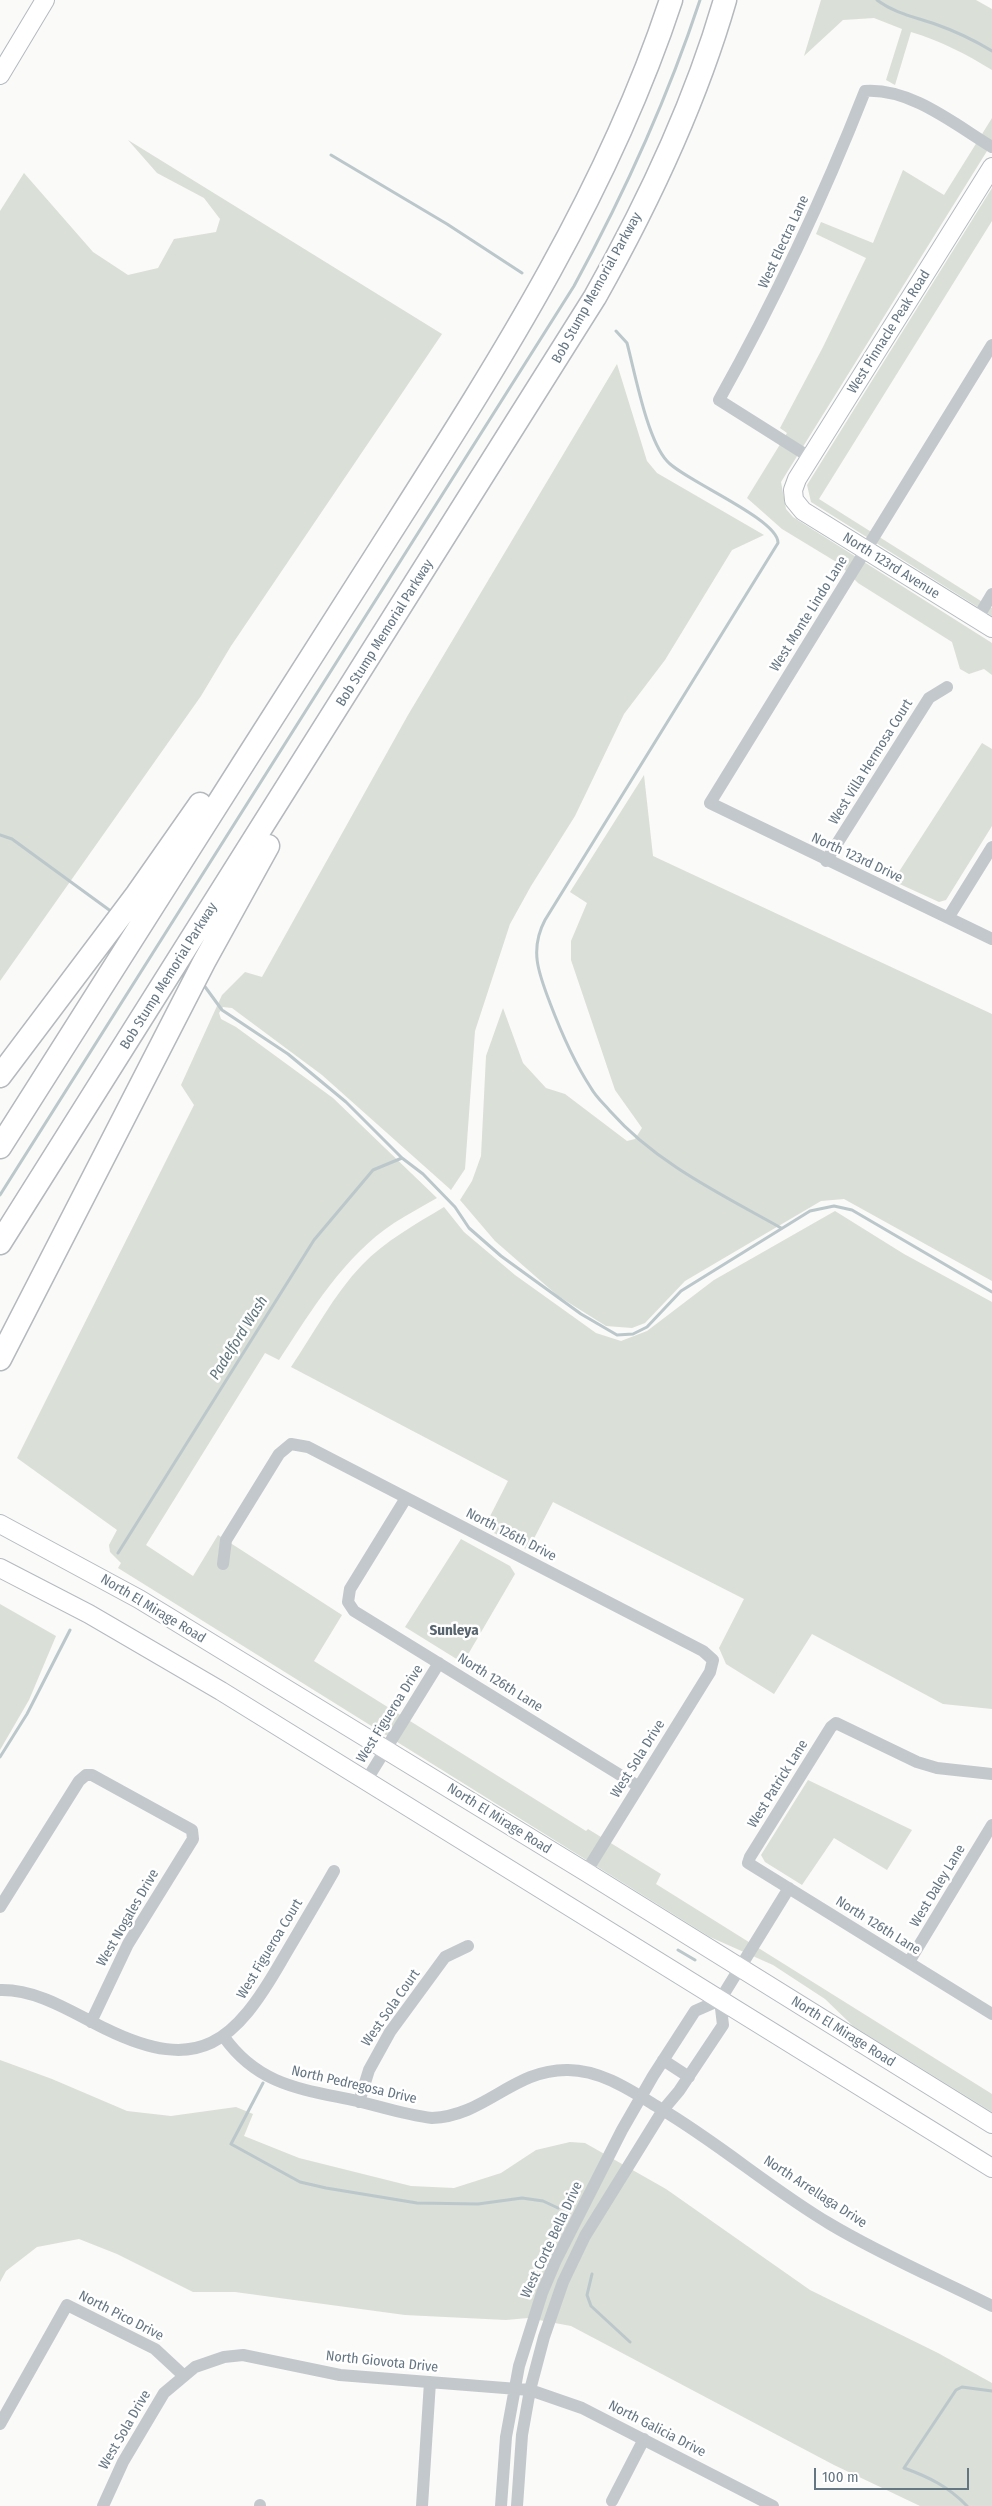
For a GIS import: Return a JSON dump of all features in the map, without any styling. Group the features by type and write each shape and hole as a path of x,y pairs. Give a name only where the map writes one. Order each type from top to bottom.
{"highway":[{"path":"0,1146 123,952 145,899 465,415 535,299 588,202 622,129 648,67 671,0"},
{"name":"Bob Stump Memorial Parkway","path":"0,1243 578,328 637,220 668,154 703,66 726,0"},
{"path":"0,1359 204,962 276,831 506,442"},
{"path":"0,1076 105,937 145,899"}],"main road":[{"path":"0,75 45,0"},
{"name":"West Pinnacle Peak Road","path":"794,500 793,490 797,479 992,167"},
{"name":"North 123rd Avenue","path":"794,500 803,510 992,628"},
{"name":"North El Mirage Road","path":"0,1524 139,1599 586,1872 992,2124"},
{"path":"0,1568 89,1614 183,1668 992,2168"}],"street":[{"name":"West Electra Lane","path":"811,458 718,400 763,320 804,238 865,91 882,90 915,102 992,147"},
{"name":"West Monte Lindo Lane","path":"710,803 992,345"},
{"path":"980,364 992,371"},
{"path":"977,619 992,594"},
{"name":"West Villa Hermosa Court","path":"826,861 929,698 947,687"},
{"name":"North 123rd Drive","path":"710,803 826,861 992,939"},
{"path":"948,918 992,847"},
{"name":"North 126th Drive","path":"223,1564 226,1540 279,1454 291,1444 308,1447 694,1646 713,1660"},
{"name":"North 126th Lane","path":"406,1498 350,1589 348,1602 354,1611 638,1786"},
{"name":"West Sola Drive","path":"586,1872 710,1672 713,1660"},
{"name":"West Figueroa Drive","path":"366,1781 439,1663"},
{"name":"West Patrick Lane","path":"748,1863 755,1848 831,1727 836,1723 918,1762 937,1768 992,1774"},
{"name":"West Nogales Drive","path":"0,1907 79,1782 86,1775 92,1775 192,1830 193,1839 128,1944 91,2022"},
{"name":"West Daley Lane","path":"909,1962 992,1825"},
{"name":"North 126th Lane","path":"748,1863 992,2014"},
{"name":"West Figueroa Court","path":"224,2037 236,2027 258,2001 334,1871"},
{"path":"720,2000 790,1888"},
{"name":"West Sola Court","path":"358,2102 369,2070 390,2032 445,1957 468,1946"},
{"path":"0,1990 36,1996 133,2042 158,2048 186,2049 224,2037"},
{"name":"West Corte Bella Drive","path":"501,2506 504,2452 522,2389 573,2261 659,2107 689,2077 723,2025 720,2000 695,2011 640,2096 549,2275 527,2337 522,2389 517,2506"},
{"name":"North Pedregosa Drive","path":"224,2037 242,2059 274,2080 305,2090 418,2116 447,2116 476,2108 530,2076 559,2070 589,2072 659,2107"},
{"path":"663,2060 689,2077"},
{"name":"North Arrellaga Drive","path":"659,2107 676,2116 830,2224 992,2306"},
{"name":"North Pico Drive","path":"0,2424 67,2305 156,2349 183,2375"},
{"name":"North Giovota Drive","path":"183,2375 209,2361 243,2355 334,2374 522,2389"},
{"name":"West Sola Drive","path":"103,2506 123,2462 155,2405 183,2375"},
{"path":"422,2506 430,2382"},
{"name":"North Galicia Drive","path":"522,2389 576,2406 773,2506"},
{"path":"612,2501 644,2440"}],"shaded area":[{"path":"821,0 976,0 992,9 992,70 953,48 911,32 895,85 886,80 902,29 874,18 843,20 804,56"},
{"path":"992,118 992,143 781,482 786,509 793,517 992,643 992,675 984,669 969,674 960,669 952,642 858,583 838,563 782,529 747,498 787,433 780,428 823,347 866,258 816,234 821,222 873,243 903,170 944,195"},
{"path":"128,140 442,334 231,646 201,696 0,981 0,211 24,173 93,252 128,275 158,268 174,239 216,232 220,219 204,198 157,173"},
{"path":"992,188 992,221 819,499 992,608 992,616 811,502 807,485"},
{"path":"617,364 647,461 657,473 764,535 732,550 665,660 624,714 575,816 531,886 510,924 475,1031 465,1169 451,1190 322,1075 232,1008 223,1007 219,1013 221,1019 236,1027 333,1098 437,1198 394,1223 359,1251 316,1304 279,1360 265,1353 146,1545 193,1576 218,1535 342,1615 314,1661 586,1831 588,1829 661,1874 656,1884 992,2094 992,2112 853,2026 825,1999 773,1965 710,1937 118,1568 121,1563 110,1552 109,1545 117,1530 17,1458 194,1105 181,1085 222,995 245,972 262,977 408,715"},
{"path":"982,743 992,749 992,826 946,900 939,902 893,881"},
{"path":"644,775 653,856 992,1014 992,1281 844,1199 821,1201 685,1281 645,1323 632,1328 606,1326 558,1296 495,1241 460,1200 472,1181 481,1156 486,1056 503,1008 523,1063 546,1088 565,1094 627,1141 635,1139 642,1128 615,1090 571,960 571,941 587,903 570,892"},
{"path":"444,1207 464,1232 515,1275 596,1333 621,1341 647,1331 714,1280 835,1211 904,1254 992,1302 992,1709 943,1704 812,1634 774,1694 726,1664 719,1648 744,1599 553,1502 528,1550 484,1528 508,1481 291,1367 333,1301 362,1265 371,1256 412,1226"},
{"path":"461,1539 510,1566 515,1574 463,1663 405,1627"},
{"path":"0,1604 56,1636 29,1700 0,1750"},
{"path":"808,1780 912,1830 887,1870 834,1838 802,1885 765,1862 761,1855"},
{"path":"0,2060 52,2079 127,2111 171,2116 236,2107 253,2114 244,2136 299,2158 411,2186 454,2188 501,2173 536,2150 570,2142 585,2143 666,2189 810,2290 938,2353 992,2383 992,2506 920,2506 834,2465 571,2326 528,2318 506,2320 405,2315 235,2292 193,2292 117,2254 79,2239 37,2247 6,2271 0,2282"}],"waterway":[{"path":"0,1195 574,286 610,217 659,110 700,0"},
{"path":"877,0 898,11 957,33 992,51"},
{"path":"331,155 447,224 522,273"},
{"path":"616,331 627,343 653,438 667,461 676,469 763,523 774,533 778,543 545,920 537,942 537,962 542,982 563,1036 585,1078 600,1100 628,1130 669,1162 713,1190 781,1228"},
{"path":"0,835 12,839 112,912"},
{"path":"203,984 222,1010 288,1054 346,1102 402,1158 423,1174 455,1207 469,1228 501,1256 581,1314 617,1335 633,1334 647,1327 681,1291 810,1211 834,1206 852,1210 992,1292"},
{"name":"Padelford Wash","path":"118,1553 314,1240 373,1170 402,1158"},
{"name":"Padelford Wash","path":"0,1757 27,1714 70,1630"},
{"path":"678,1950 695,1960"},
{"path":"263,2083 231,2144 300,2182 417,2203 478,2204 522,2198 543,2201 558,2208"},
{"path":"592,2274 587,2295 591,2306 630,2342"},
{"path":"967,2506 938,2483 904,2468 956,2390 962,2387 992,2391"}],"district":[{"name":"Sunleya","path":"454,1631"}]}
